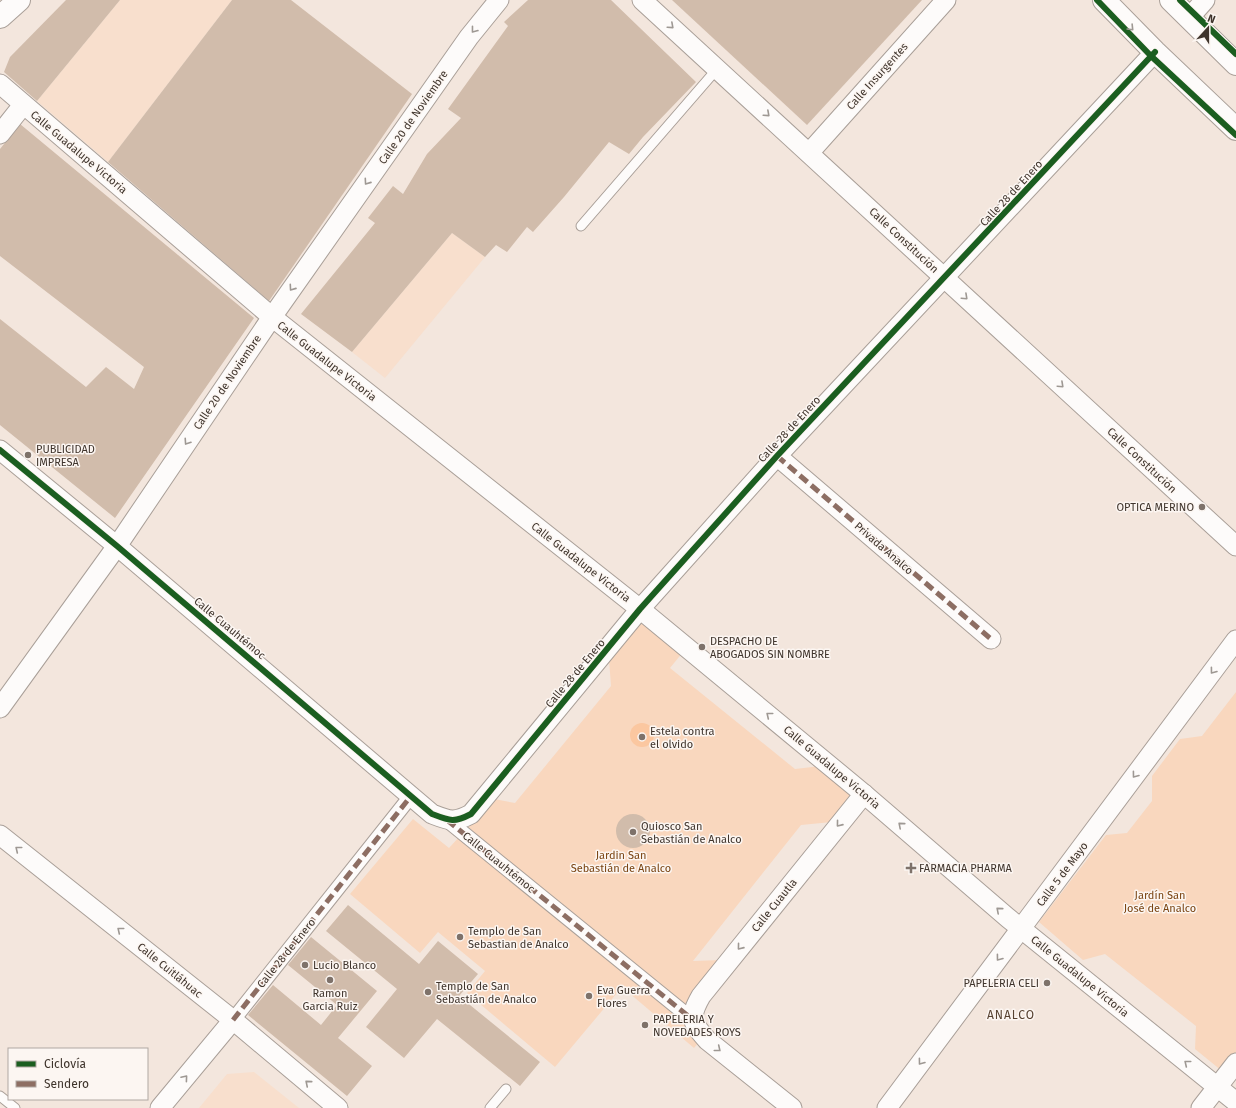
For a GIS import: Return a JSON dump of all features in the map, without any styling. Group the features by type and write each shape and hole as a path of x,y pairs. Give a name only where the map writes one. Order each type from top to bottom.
{"main road":[{"path":"0,17 19,0"},
{"path":"1104,0 1155,52 1236,129"},
{"path":"1171,0 1236,64"}],"street":[{"name":"Calle 20 de Noviembre","path":"0,708 117,546 272,317 469,37 499,0"},
{"name":"Calle Constitución","path":"642,0 1236,546"},
{"name":"Calle Insurgentes","path":"809,153 946,0"},
{"path":"1189,18 1205,0"},
{"name":"Calle 28 de Enero","path":"447,820 460,820 472,814 640,609 777,456 1155,52"},
{"name":"Calle Guadalupe Victoria","path":"0,84 272,317 640,609 864,794 1021,929 1236,1102"},
{"path":"0,134 23,105"},
{"name":"Calle Cuauhtémoc","path":"0,450 117,546 432,814 447,820 693,1020 697,1029 707,1040 792,1108"},
{"name":"Privada Analco","path":"777,456 991,639"},
{"name":"Calle 5 de Mayo","path":"887,1108 1236,640"},
{"name":"Calle Cuautla","path":"693,1020 694,1008 701,996 864,794"},
{"name":"Calle 28 de Enero","path":"160,1108 233,1020 412,796"},
{"name":"Calle Cuitláhuac","path":"0,835 233,1020 338,1108"},
{"path":"1202,1108 1236,1063"}],"lane":[{"path":"581,226 717,69"},
{"path":"490,1108 506,1089"},
{"path":"0,1096 15,1108"}],"shaded area":[{"path":"120,0 232,0 108,162 37,101"},
{"path":"452,233 485,257 385,378 352,352"},
{"path":"642,723 651,726 654,735 651,744 642,747 633,744 630,735 633,726"},
{"path":"254,1072 299,1108 199,1108 227,1074"}],"green space":[{"name":"Jardin San Sebastián de Analco","path":"641,624 652,627 683,652 670,668 795,769 821,766 837,777 846,786 849,797 848,803 843,811 832,822 801,825 693,961 722,960 692,999 699,1042 694,1048 622,987 555,1067 467,993 485,971 438,932 420,953 350,894 413,819 449,848 494,799 515,803 611,686 609,659 633,629"},
{"name":"Jardín San José de Analco","path":"1236,692 1236,1052 1222,1071 1195,1049 1196,1026 1105,954 1083,960 1039,922 1106,835 1127,833 1152,801 1152,776 1180,739 1202,736"}],"building":[{"path":"66,0 120,0 37,101 4,72 10,57"},
{"path":"232,0 291,0 412,94 269,301 108,162"},
{"path":"528,0 611,0 696,82 643,137 629,154 609,142 533,232 527,227 507,252 496,245 485,257 452,233 352,352 301,314 375,223 368,218 393,186 403,194 427,154 461,118 448,109 508,26 504,22"},
{"path":"672,0 922,0 807,125"},
{"path":"20,124 254,318 115,518 0,425 0,319 86,387 106,367 134,389 144,367 0,256 0,149"},
{"name":"Quiosco San Sebastián de Analco","path":"630,814 636,814 640,815 647,821 650,831 649,838 643,845 636,848 630,848 626,847 619,841 616,834 616,828 617,824 623,817"},
{"name":"Templo de San Sebastián de Analco","path":"348,905 419,964 438,941 478,974 459,996 540,1062 520,1086 437,1019 404,1058 366,1027 397,989 326,931"},
{"path":"311,937 377,991 338,1038 372,1066 347,1096 248,1015 273,985 321,1025 337,1005 288,965"}],"marked path":[{"path":"777,456 991,639"},
{"path":"233,1020 411,796"},
{"path":"447,820 693,1020"}],"cycle path":[{"path":"1097,0 1151,56 1236,135"},
{"path":"1180,0 1236,54"},
{"path":"0,450 117,546 432,814 452,820 460,819 471,814 640,609 777,456 1155,52"}],"place":[{"name":"PUBLICIDAD IMPRESA","path":"28,455"},
{"name":"OPTICA MERINO","path":"1202,507"},
{"name":"DESPACHO DE ABOGADOS SIN NOMBRE","path":"702,647"},
{"name":"Estela contra el olvido","path":"642,737"},
{"name":"Quiosco San Sebastián de Analco","path":"633,832"},
{"name":"FARMACIA PHARMA","path":"911,868"},
{"name":"Templo de San Sebastian de Analco","path":"460,937"},
{"name":"Lucio Blanco","path":"305,965"},
{"name":"Ramon Garcia Ruiz","path":"330,980"},
{"name":"PAPELERIA CELI","path":"1047,983"},
{"name":"Templo de San Sebastián de Analco","path":"428,992"},
{"name":"Eva Guerra Flores","path":"589,996"},
{"name":"PAPELERIA Y NOVEDADES ROYS","path":"645,1025"}],"district":[{"name":"ANALCO","path":"1011,1015"}]}
